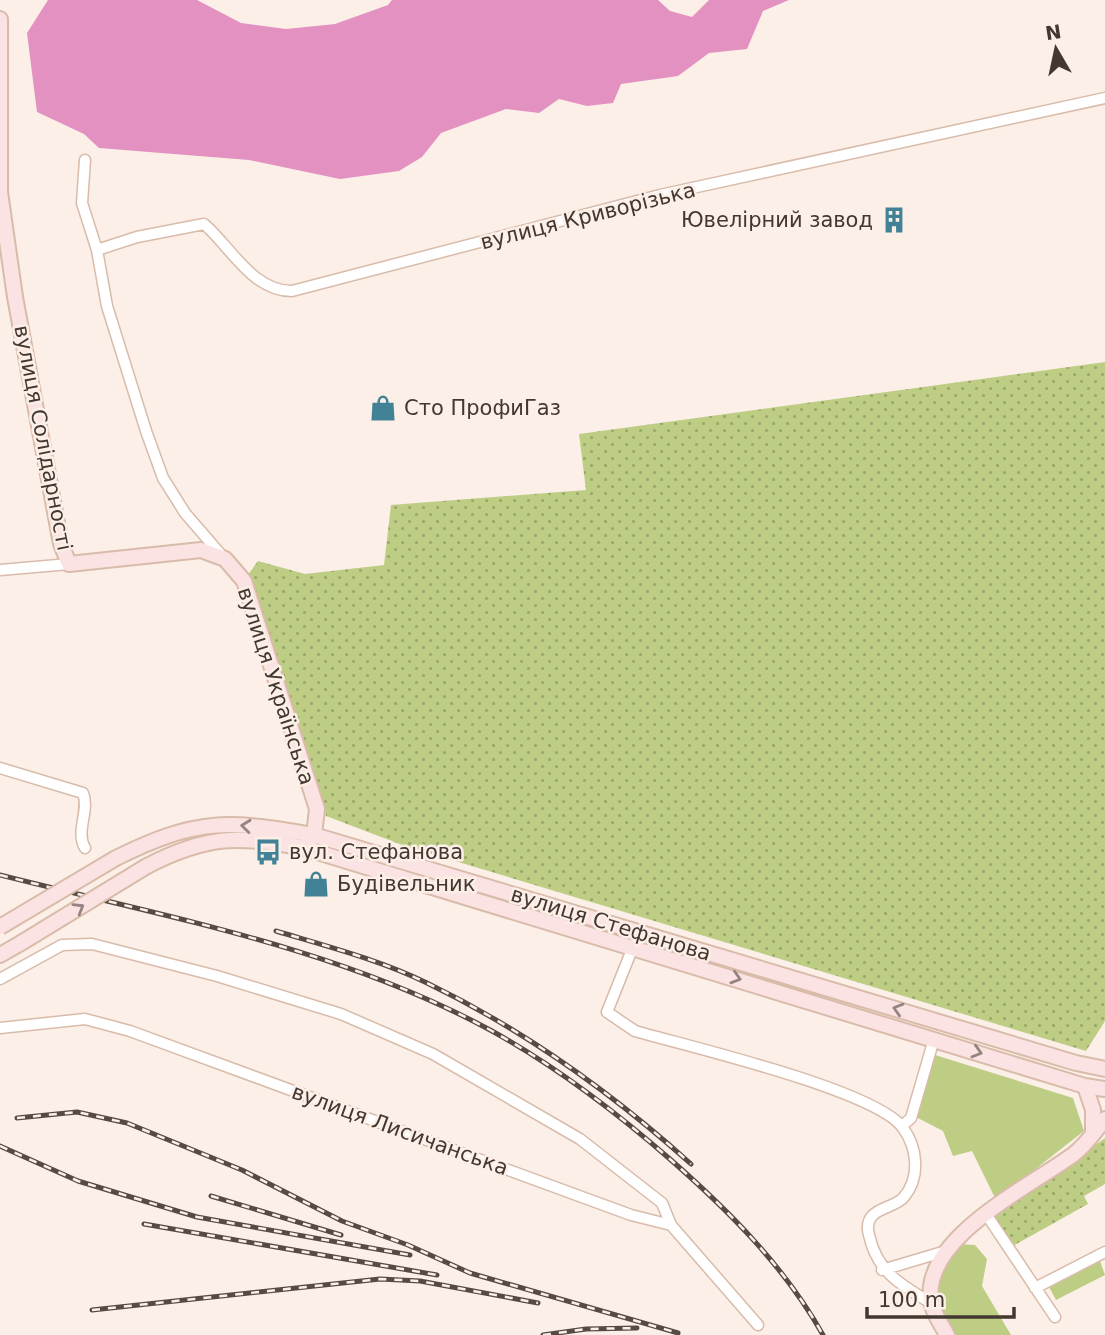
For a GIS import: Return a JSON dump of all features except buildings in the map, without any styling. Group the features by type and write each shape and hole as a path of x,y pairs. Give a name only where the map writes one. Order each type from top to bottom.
{"main road":[{"name":"вулиця Солідарності","path":"0,19 0,192 15,297 61,544 69,564"},
{"path":"69,564 201,550 225,559"},
{"name":"вулиця Українська","path":"225,559 244,580 317,809 314,835"},
{"name":"вулиця Стефанова","path":"0,927 116,858 187,828 213,824 314,835 1062,1059 1105,1069"},
{"path":"304,848 314,835"},
{"name":"вулиця Стефанова","path":"0,955 173,852 223,838 271,842 304,848 1085,1086 1105,1089"},
{"path":"1085,1086 1093,1110 1095,1136"},
{"path":"947,1335 931,1303 933,1279 946,1251 986,1214 1095,1136 1105,1119"}],"street":[{"name":"вулиця Криворізька","path":"97,250 137,237 204,224 253,275 269,287 292,292 660,195 1105,98"},
{"path":"85,160 82,203 97,250 107,306 163,478 185,513 225,559"},
{"path":"0,570 69,564"},
{"path":"0,768 83,793 86,800 80,840 85,848"},
{"path":"0,979 62,945 92,944 217,976 341,1014 433,1054 580,1139 662,1203 671,1225 758,1325"},
{"path":"633,947 607,1012 635,1031 848,1093 902,1126 912,1144 917,1166 904,1198 873,1215 867,1224 871,1244 882,1270 894,1281 931,1303"},
{"name":"вулиця Лисичанська","path":"0,1028 85,1019 130,1031 631,1215 671,1225"},
{"path":"902,1126 911,1118 934,1039"},
{"path":"986,1214 1055,1317"},
{"path":"882,1270 946,1251"},
{"path":"1035,1288 1105,1252"}],"green space":[{"path":"1105,362 1105,1021 1086,1051 402,845 326,816 248,575 258,561 305,574 384,565 391,505 586,490 579,434"},
{"path":"935,1055 1073,1098 1084,1131 996,1200 972,1151 953,1156 943,1131 914,1116"},
{"path":"1105,1138 1105,1184 1084,1196 1088,1204 1013,1246 994,1218"},
{"path":"959,1244 975,1245 987,1259 982,1286 1011,1335 955,1335 941,1309 936,1289 942,1269"},
{"path":"1100,1261 1105,1275 1056,1300 1049,1287"}],"shaded area":[{"path":"48,0 197,0 241,23 286,29 335,24 388,5 392,0 658,0 670,11 692,17 709,0 789,0 763,11 747,49 709,53 678,76 621,84 613,103 587,106 559,99 539,113 506,109 441,133 422,157 399,171 340,179 249,160 99,148 84,134 37,112 27,33"}],"railway":[{"path":"0,875 189,921 313,956 434,1002 492,1031 585,1091 693,1179 774,1263 823,1335"},
{"path":"276,931 391,967 463,1001 532,1042 598,1087 691,1164"},
{"path":"17,1118 77,1112 127,1123 242,1170 342,1221 408,1245 470,1273 678,1333"},
{"path":"0,1146 78,1181 197,1217 410,1255"},
{"path":"211,1196 341,1235"},
{"path":"144,1224 437,1275"},
{"path":"92,1310 380,1279 420,1281 538,1303"},
{"path":"543,1335 586,1329 637,1328"}],"place":[{"name":"Ювелірний завод","path":"894,220"},
{"name":"Сто ПрофиГаз","path":"383,408"},
{"name":"вул. Стефанова","path":"268,852"},
{"name":"Будівельник","path":"316,884"}]}
